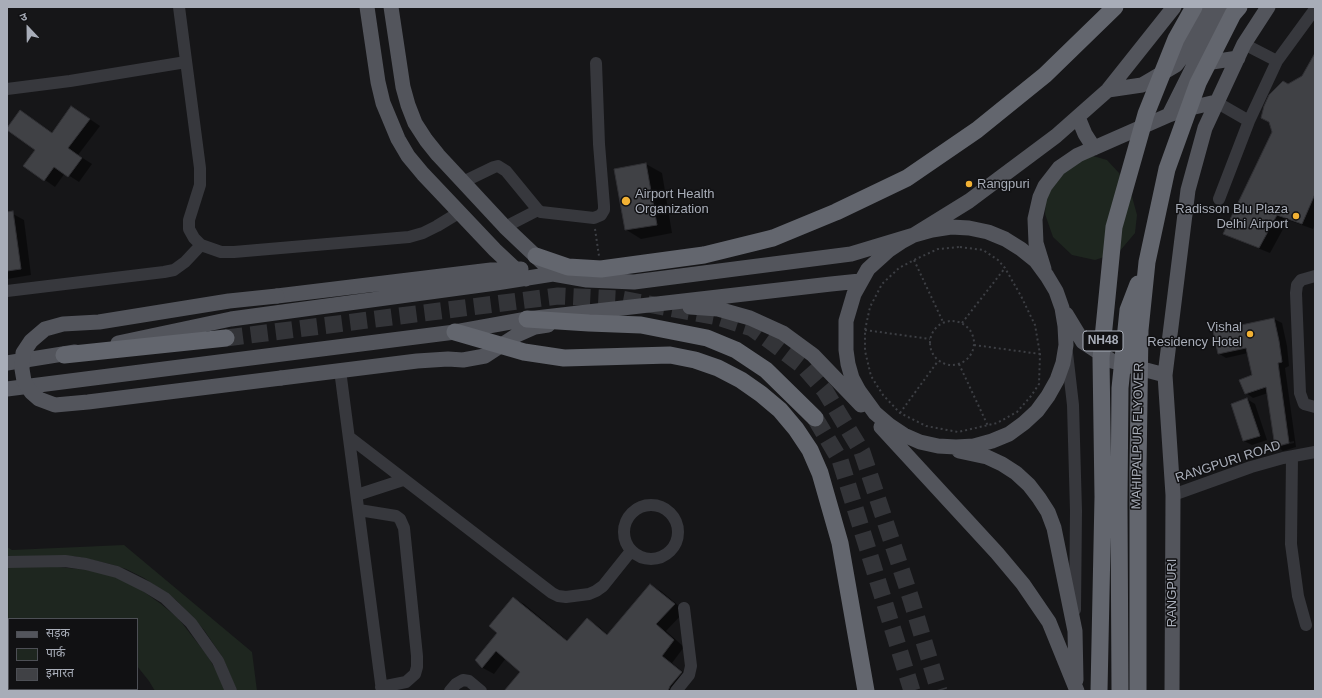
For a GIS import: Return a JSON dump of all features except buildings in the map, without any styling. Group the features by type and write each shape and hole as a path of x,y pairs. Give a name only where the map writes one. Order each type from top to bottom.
{"highway":[{"path":"545,266 601,269 704,255 773,238 836,212 907,178 977,130 1045,75 1115,7"},
{"name":"NH48","path":"1099,691 1103,497 1101,358 1114,227 1146,114 1176,39 1194,7"},
{"name":"MAHIPALPUR FLYOVER","path":"1138,691 1138,469 1140,330 1147,262 1167,169 1198,83 1239,7"},
{"path":"1120,691 1120,388 1128,310 1147,262"},
{"path":"527,319 642,325 707,338 736,350 766,370 815,418"},
{"path":"455,332 524,352 564,358 670,355 695,360 718,368 741,380 780,410 796,429 810,450 828,496 840,543 866,691"},
{"path":"64,355 226,338"}],"main road":[{"path":"367,7 378,82 383,103 392,128 408,156 423,174 495,250 526,279"},
{"path":"392,7 403,87 415,123 426,140 463,182 505,227 545,266"},
{"path":"1077,691 1075,631 1054,528 1048,512 1029,485 1016,473 1002,464 987,457 920,442 889,425 875,413 866,402 852,378 846,350 846,321 854,294 860,281 868,269 878,259 901,242 969,201 1056,136 1108,90 1174,7"},
{"path":"1108,90 1142,85 1176,65 1186,52 1210,7"},
{"path":"1169,115 1213,27 1227,7"},
{"name":"RANGPURI","path":"1172,691 1173,495 1165,375 1188,190 1205,128 1216,102 1244,44 1268,7"},
{"path":"1194,65 1238,58"},
{"path":"1047,276 1034,231 1036,208 1045,186 1059,168 1078,155 1169,115 1186,109 1216,102"},
{"path":"1078,117 1085,134 1094,148"},
{"path":"567,322 535,327 517,334 485,356 463,360 448,359 417,361 54,405 39,399 31,392 24,381 22,369 23,353 31,341 45,329 63,324 99,322 221,303 491,270 545,266 587,280 634,282 851,254 932,230 950,227 969,228 988,232 1005,239 1036,261 1056,291 1062,308 1066,345 1063,363 1057,380 1037,411 1024,423 1009,434 974,446 938,446"},
{"path":"7,363 64,355 231,318 526,279 545,266"},
{"path":"7,389 455,332 527,319 860,281"},
{"path":"659,304 718,309 750,318 783,334 813,355 877,422 1023,584 1049,622 1077,691"},
{"path":"1062,308 1083,342 1112,361 1165,375"}],"street":[{"path":"179,7 200,168 200,185 189,220 189,229 194,238 201,245 221,252 234,252 409,237 423,233 438,226 460,212"},
{"path":"1219,198 1249,121 1277,61 1315,9"},
{"path":"1244,44 1277,61"},
{"path":"7,89 70,81 186,62"},
{"path":"463,182 498,166 506,171 538,210 594,218 601,215 604,210 596,63"},
{"path":"1216,102 1249,121"},
{"path":"505,227 538,210"},
{"path":"7,290 174,270 185,262 201,245"},
{"path":"1315,276 1301,280 1297,285 1296,293 1300,393 1304,404 1315,407"},
{"path":"1066,345 1074,420 1076,511 1075,631"},
{"path":"340,370 382,689 406,682 415,674 417,668 404,528 400,519 396,516 359,510"},
{"path":"349,437 552,594 566,597 596,592 603,586 631,551"},
{"name":"RANGPURI ROAD","path":"1173,495 1251,467 1283,458 1315,452"},
{"path":"1292,456 1291,544 1298,596 1306,625"},
{"path":"356,495 404,480"},
{"path":"651,504 662,506 671,512 677,521 679,532 677,543 671,552 662,558 652,560 641,558 631,551 626,543 624,532 626,522 632,513 641,506 651,504"},
{"path":"7,562 65,561 86,564 117,572 147,587 164,598 191,623 218,661 231,691"},
{"path":"676,691 689,675 691,666 684,608"},
{"path":"450,691 456,684 463,680 469,681 481,691"}],"path":[{"path":"594,218 601,269"},
{"path":"960,247 983,250 998,260 1005,268 1035,325 1040,354 1039,384 1032,396 1017,412 997,423 958,432 926,426 900,413 883,395 872,376 865,351 865,330 870,307 882,284 899,268 914,260 938,249 960,247"},
{"path":"914,260 942,322"},
{"path":"962,323 1005,268"},
{"path":"954,321 962,323 969,328 972,334 974,345 970,356 959,364 952,365 938,361 930,348 930,339 934,329 942,322 954,321"},
{"path":"865,330 930,339"},
{"path":"974,345 1040,354"},
{"path":"900,413 938,361"},
{"path":"959,364 988,426"}],"green space":[{"path":"1093,156 1107,160 1119,173 1131,193 1137,215 1135,233 1119,252 1095,260 1072,255 1053,237 1045,214 1046,196 1063,168"},
{"path":"124,545 252,652 257,691 237,691 223,658 204,630 176,600 144,578 126,569 74,556 7,556 7,547 12,550"},
{"path":"49,566 97,571 118,578 140,589 178,618 207,655 217,672 225,691 155,691 138,667 138,618 8,618 7,623 7,567"}],"tunnel":[{"path":"226,338 558,296 621,299 718,317 752,328 804,367 825,391 862,452 911,599 939,691"},
{"path":"815,418 840,460 912,691"}],"place":[{"name":"Rangpuri","path":"969,184"},
{"name":"Airport Health Organization","path":"626,201"},
{"name":"Radisson Blu Plaza Delhi Airport","path":"1296,216"},
{"name":"Vishal Residency Hotel","path":"1250,334"}]}
